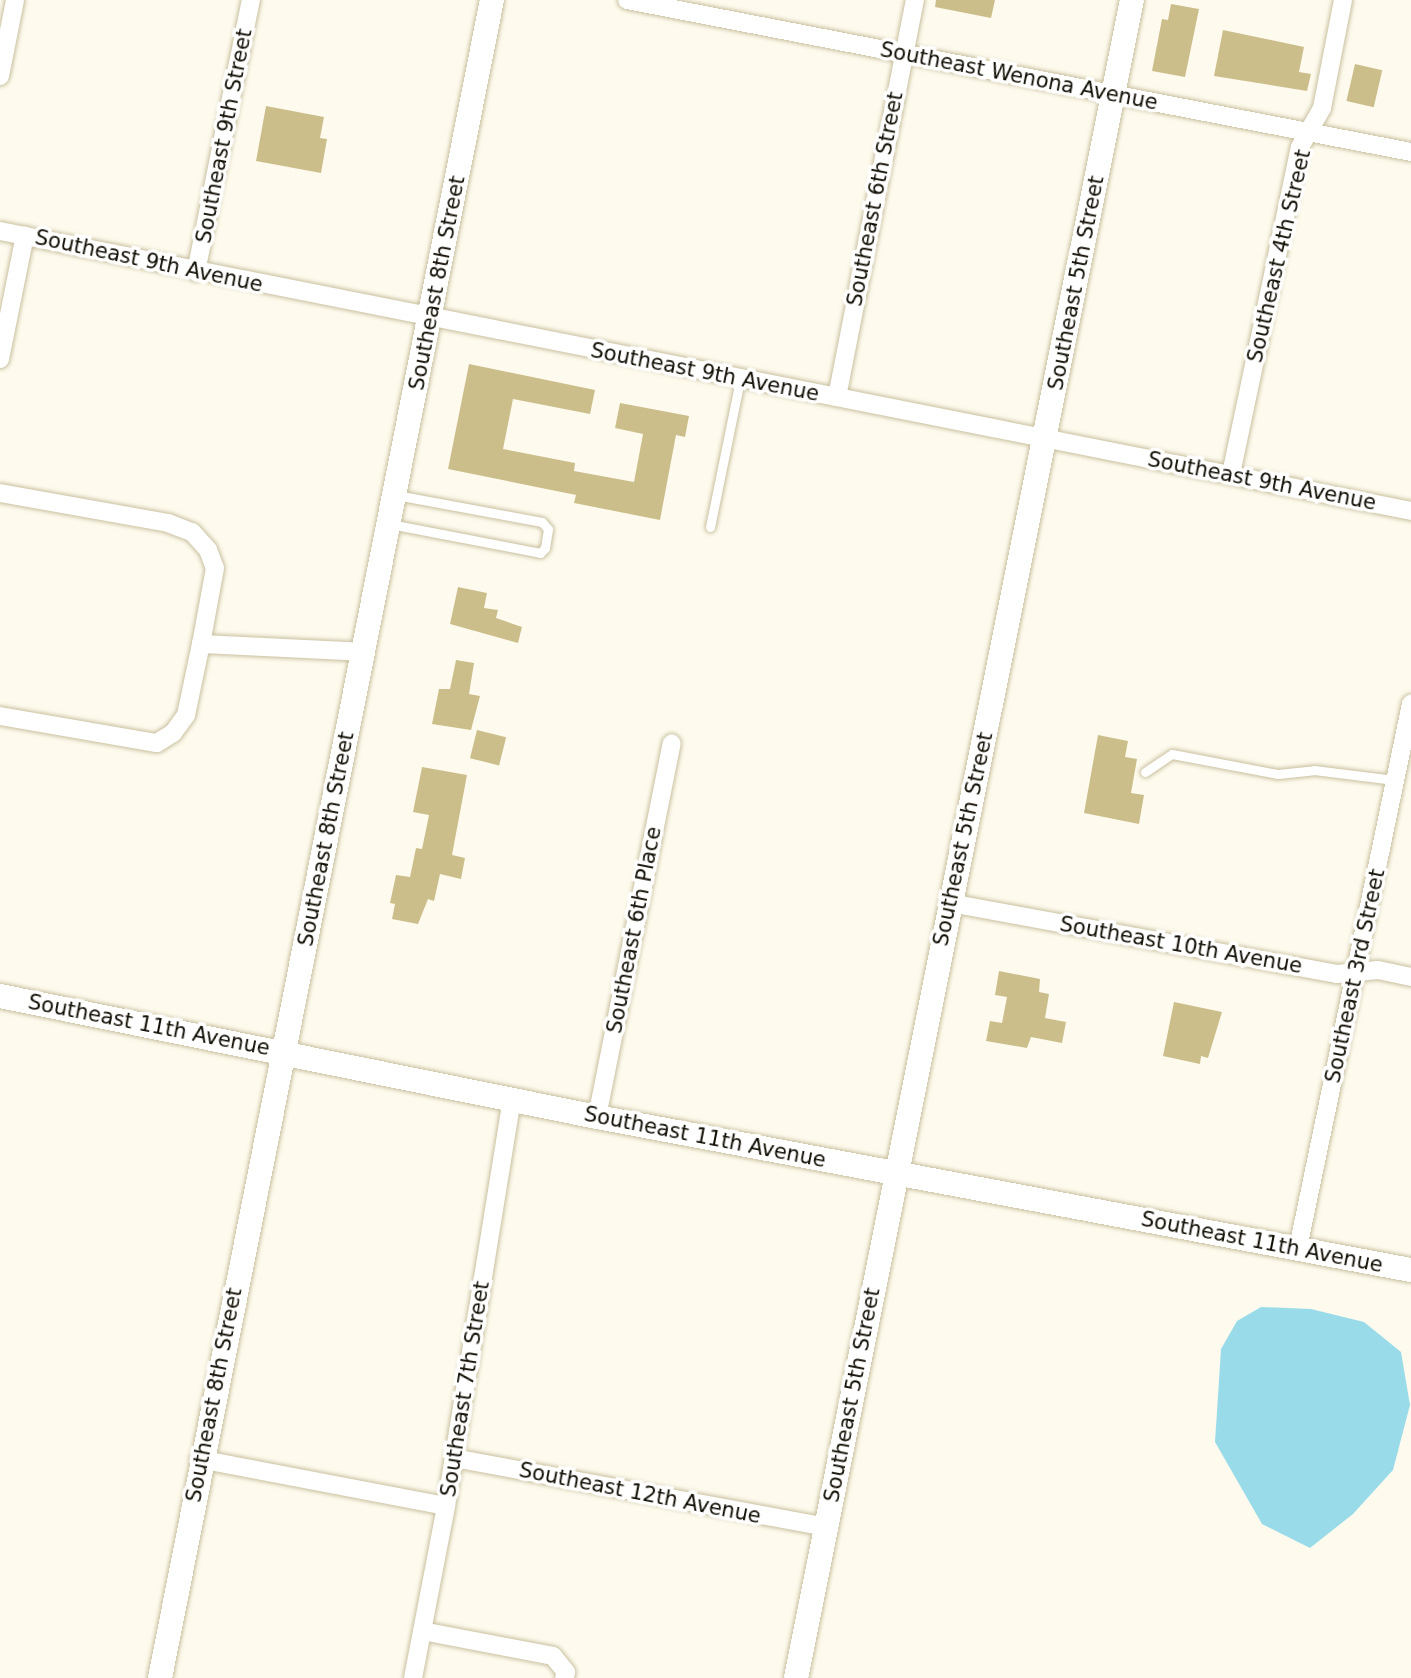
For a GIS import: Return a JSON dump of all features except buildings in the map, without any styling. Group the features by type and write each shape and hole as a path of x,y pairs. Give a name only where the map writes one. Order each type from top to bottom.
{"street":[{"path":"0,76 15,0"},
{"name":"Southeast 9th Street","path":"196,271 251,0"},
{"name":"Southeast 8th Street","path":"160,1678 200,1459 285,1051 492,0"},
{"name":"Southeast Wenona Avenue","path":"627,0 1411,152"},
{"name":"Southeast 6th Street","path":"837,397 915,0"},
{"name":"Southeast 5th Street","path":"796,1678 1132,0"},
{"name":"Southeast 4th Street","path":"1231,474 1300,147 1322,108 1343,0"},
{"name":"Southeast 9th Avenue","path":"0,231 430,319 1411,511"},
{"path":"0,359 25,235"},
{"path":"0,493 168,523 192,532 208,550 215,568 186,715 173,733 157,743 135,743 0,716"},
{"path":"201,643 363,652"},
{"name":"Southeast 3rd Street","path":"1298,1248 1411,705"},
{"name":"Southeast 6th Place","path":"597,1116 672,743"},
{"name":"Southeast 10th Avenue","path":"950,903 1356,975 1378,970 1411,977"},
{"name":"Southeast 11th Avenue","path":"0,996 285,1051 512,1100 1411,1270"},
{"name":"Southeast 7th Street","path":"413,1678 446,1506 512,1100"},
{"name":"Southeast 12th Avenue","path":"454,1458 825,1527"},
{"path":"200,1459 446,1506"},
{"path":"422,1631 553,1656 566,1672 564,1678"}],"lane":[{"path":"710,527 740,379"},
{"path":"388,523 540,553 545,548 548,529 542,522 394,494"},
{"path":"1145,772 1172,754 1278,774 1314,771 1394,780"}],"water":[{"path":"1261,1307 1311,1309 1364,1322 1401,1352 1410,1405 1393,1470 1353,1514 1310,1548 1262,1524 1215,1442 1221,1349 1237,1321"}]}
